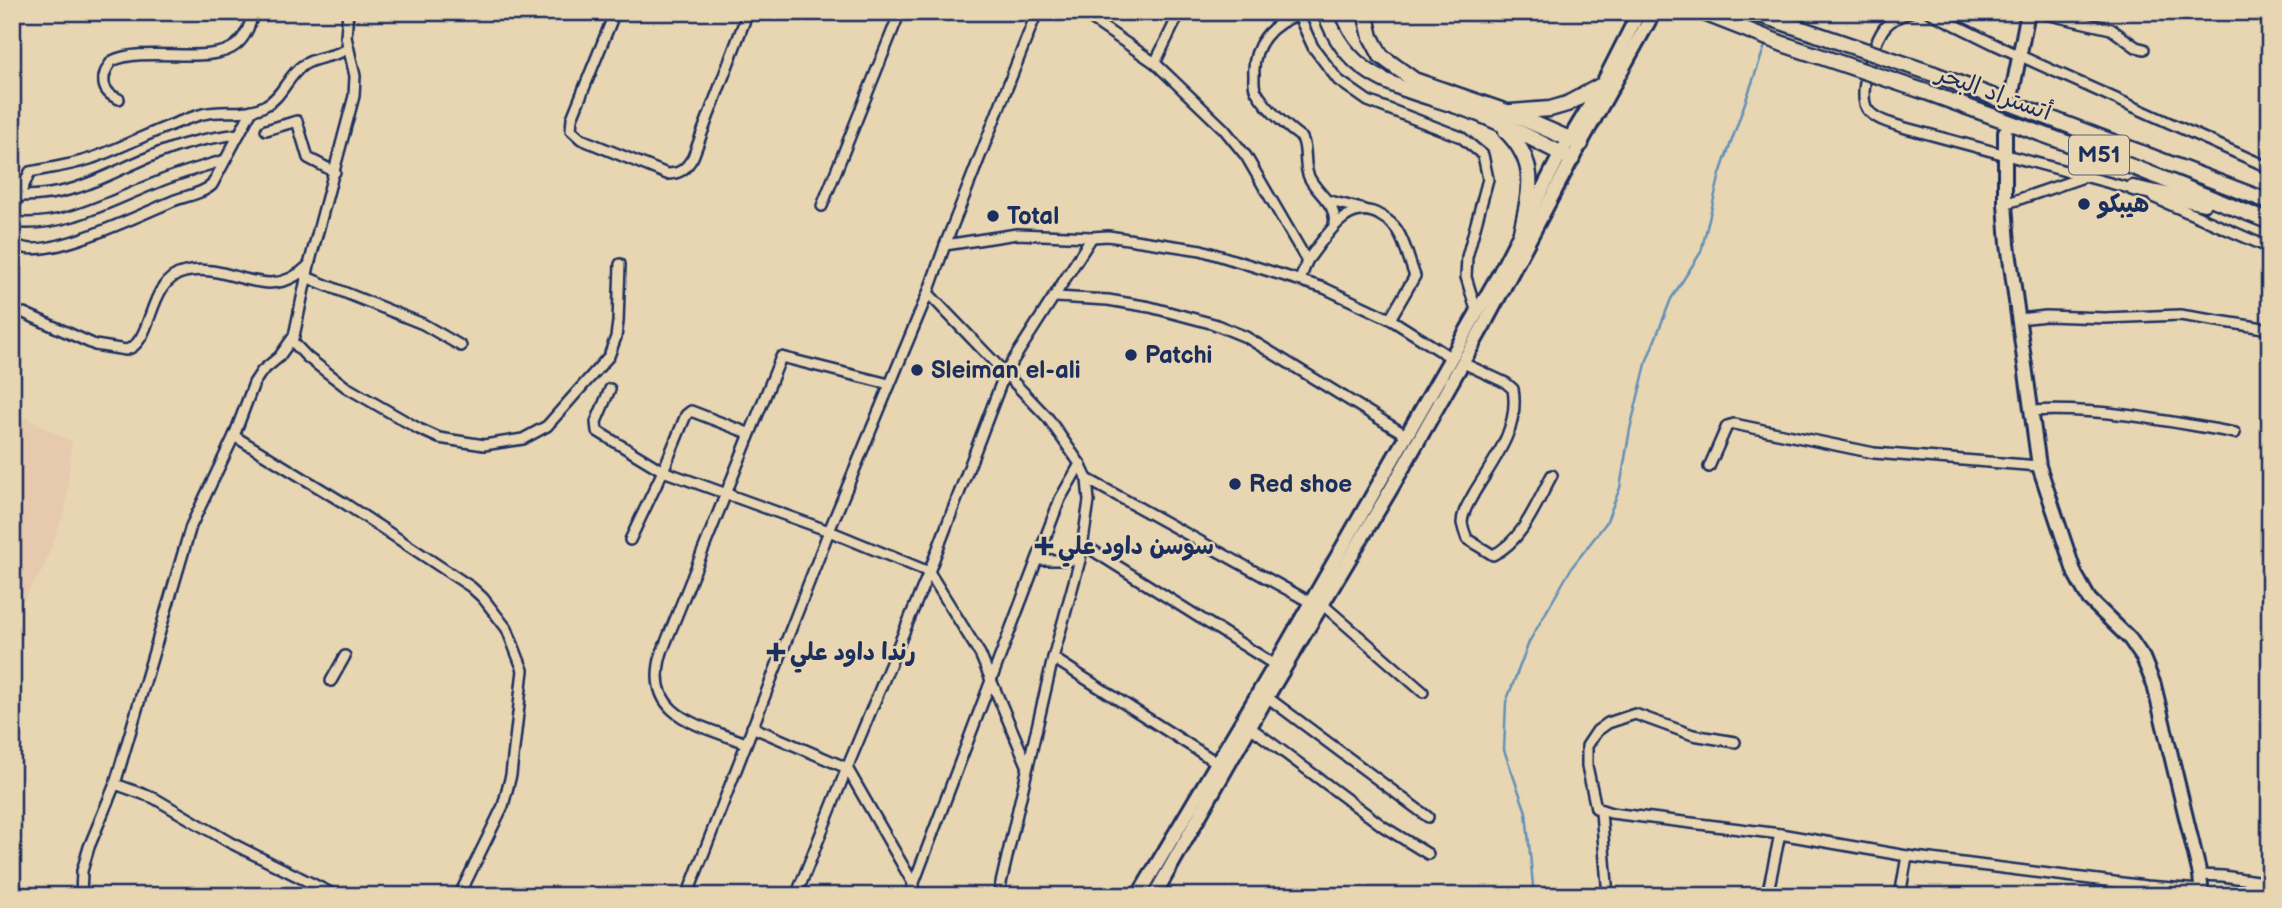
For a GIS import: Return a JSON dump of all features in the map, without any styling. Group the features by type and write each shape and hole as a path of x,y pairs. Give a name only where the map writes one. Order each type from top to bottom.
{"highway":[{"path":"1325,12 1342,48 1354,62 1372,75 1417,94 1483,115 1567,156"},
{"path":"1365,12 1366,23 1376,47 1381,56 1396,69 1414,80 1510,113 1576,141"},
{"name":"أتستراد البحر","path":"1701,12 1783,44 1926,92 2141,170 2270,222"},
{"name":"أتستراد البحر","path":"1752,12 1934,74 2270,202"},
{"path":"1510,113 1550,109 1567,104 1602,85"},
{"path":"1500,125 1516,141 1528,164 1529,196 1521,232"},
{"path":"2133,188 2249,214"}],"main road":[{"path":"1576,141 1639,12"},
{"path":"1154,896 1267,697 1450,357 1521,232 1654,12"},
{"path":"2012,93 2028,12"},
{"path":"2005,132 2004,204 2008,244 2039,466 2080,582 2089,600 2130,639 2143,658 2154,685 2202,893"},
{"path":"1138,896 1275,664 1316,603 1463,363 1567,156"}],"street":[{"path":"119,99 107,93 104,88 105,72 112,61 133,55 212,54 228,51 244,36 254,12"},
{"path":"81,896 82,871 115,784 181,553 204,496 234,436 257,377 292,341 356,80 347,49 348,12"},
{"path":"615,12 572,118 571,130 581,139 667,174 677,174 693,157 748,12"},
{"path":"822,206 900,12"},
{"path":"687,896 829,531 928,293 1037,12"},
{"path":"1081,12 1155,62 1224,129 1247,156 1307,261"},
{"path":"1155,62 1180,12"},
{"path":"1910,12 1887,25 1870,61 1863,95 1866,108 1875,116 1893,124 2004,156 2133,188 2270,248"},
{"path":"1929,12 2270,168"},
{"path":"2036,12 2111,29 2144,50"},
{"path":"1334,225 1336,217 1309,178 1305,166 1305,143 1254,89 1253,65 1264,36 1283,20 1298,14 1313,47 1326,67 1353,92 1388,110 1461,136 1483,155 1488,179 1467,257 1466,277 1477,313"},
{"path":"12,211 30,172 64,167 92,158 152,132 204,114 252,110 272,101 293,74 306,63 347,49"},
{"path":"12,238 20,247 33,249 55,246 97,233 184,196 205,190 212,185 252,110"},
{"path":"266,130 297,121 308,158 335,172"},
{"path":"19,196 62,192 105,178 171,148 202,139 239,134"},
{"path":"12,222 31,222 82,213 168,178 225,160"},
{"path":"2004,204 2083,177"},
{"path":"1326,200 1375,212 1390,221 1397,230 1415,276 1390,319"},
{"path":"1300,280 1307,261 1334,225 1354,211 1362,209"},
{"path":"945,245 1017,234 1108,236 1176,245 1324,288 1390,319 1450,357"},
{"path":"796,896 929,572 1005,373 1092,237"},
{"path":"292,341 307,357 346,387 439,438 484,445 523,439 547,426 609,356 618,321 620,264"},
{"path":"24,313 95,345 129,350 138,343 159,293 181,272 215,273 278,284 294,278 309,265"},
{"path":"306,277 424,324 461,346"},
{"path":"928,293 1048,418 1080,464 1087,480 1089,501 1084,545 1053,658 998,896"},
{"path":"1056,297 1108,300 1150,307 1214,324 1246,337 1406,435"},
{"path":"2020,318 2180,315 2270,329"},
{"path":"746,743 673,713 659,689 657,677 662,652 748,433 781,357 890,384"},
{"path":"1463,363 1506,383 1513,389 1515,400 1512,425 1500,452 1465,509 1462,523 1467,539 1493,555 1506,549 1525,524 1552,475"},
{"path":"610,389 596,422 597,431 663,471 829,531 929,572 980,654 1027,765"},
{"path":"2031,411 2054,410 2154,418 2235,433"},
{"path":"631,540 686,415 691,411 748,433"},
{"path":"1709,467 1722,434 1727,426 1734,424 1874,453 2039,466"},
{"path":"234,436 344,503 471,587 507,629 515,645 523,670 511,775 503,806 459,896"},
{"path":"909,896 1060,499 1080,464"},
{"path":"1087,480 1316,603 1423,692"},
{"path":"1084,545 1275,664"},
{"path":"1037,560 1080,560"},
{"path":"331,681 345,656"},
{"path":"1053,658 1216,762"},
{"path":"1267,697 1428,817"},
{"path":"1608,896 1601,811 1594,803 1587,766 1587,746 1597,731 1608,723 1635,714 1693,735 1735,741"},
{"path":"752,727 847,768 914,884"},
{"path":"1250,727 1384,827 1428,855"},
{"path":"115,784 154,798 229,842 337,896"},
{"path":"1601,811 1780,834 1907,856 2202,893"},
{"path":"1767,896 1780,834"},
{"path":"1900,896 1907,856"},
{"path":"2200,875 2270,883"}],"shaded area":[{"path":"12,411 72,441 66,509 42,571 12,617"}],"waterway":[{"path":"1534,896 1526,812 1504,750 1506,702 1529,642 1572,567 1606,523 1620,488 1630,429 1647,360 1671,299 1701,252 1720,174 1766,43"}],"place":[{"name":"هيبكو","path":"2084,204"},
{"name":"Total","path":"993,216"},
{"name":"Patchi","path":"1131,355"},
{"name":"Sleiman el-ali","path":"917,370"},
{"name":"Red shoe","path":"1235,484"},
{"name":"سوسن داود علي","path":"1044,546"},
{"name":"رندا داود علي","path":"776,652"}]}
